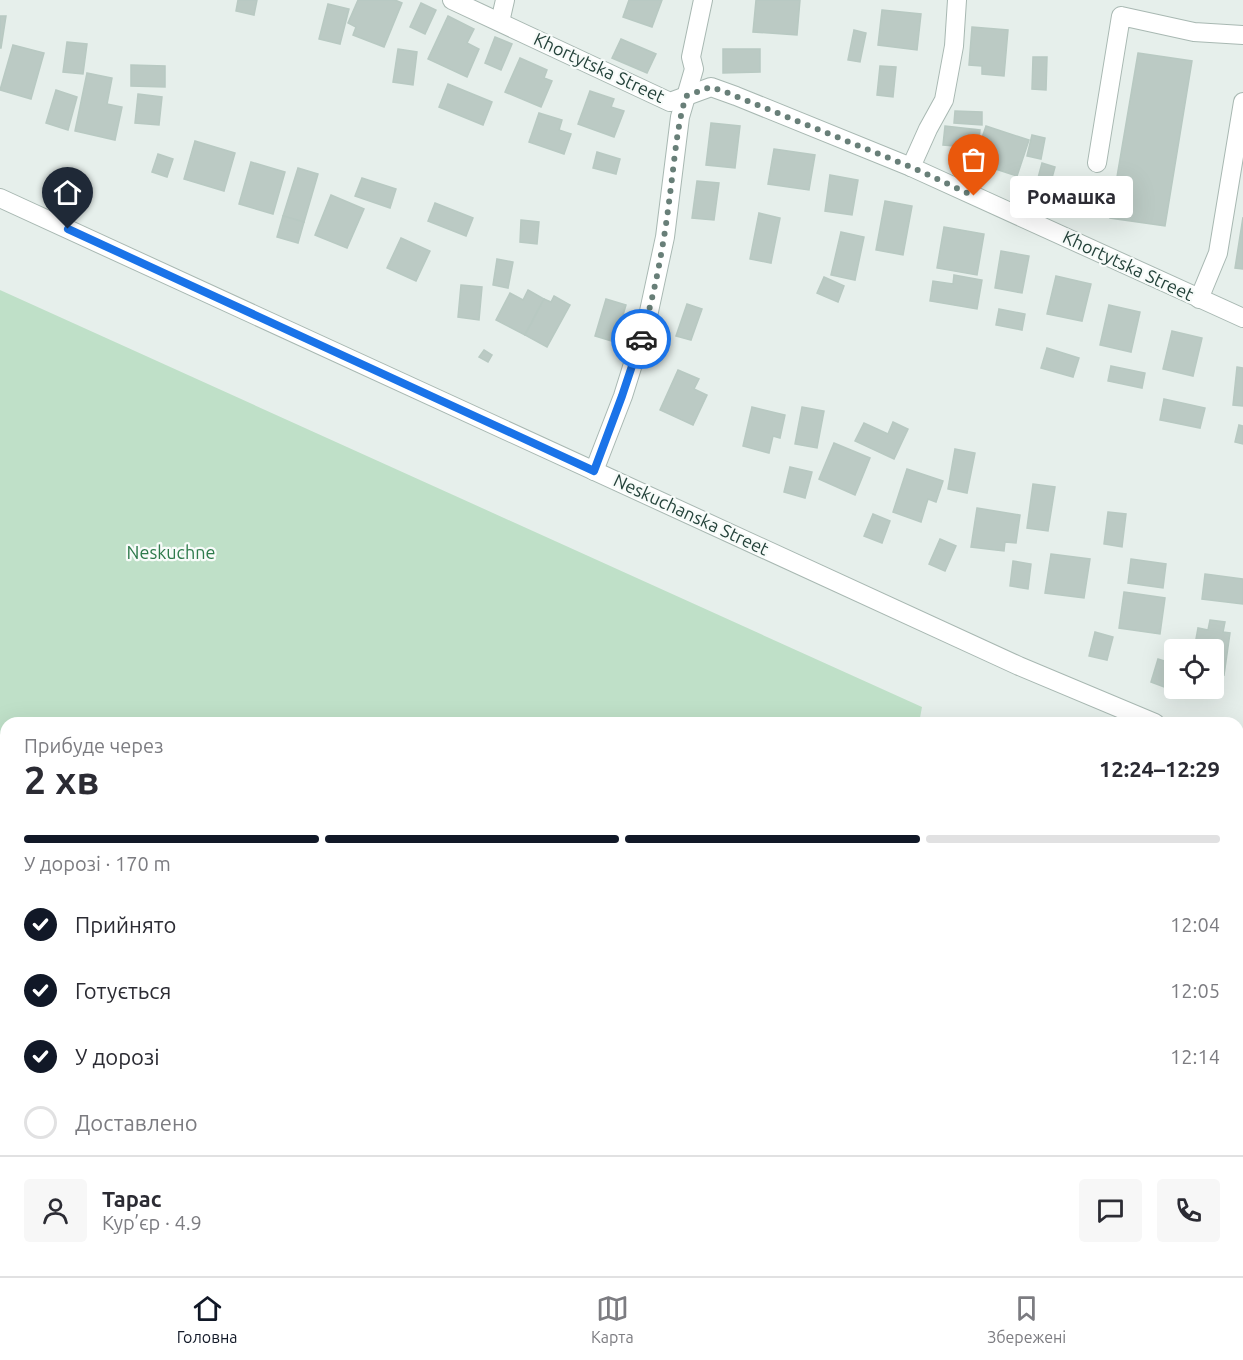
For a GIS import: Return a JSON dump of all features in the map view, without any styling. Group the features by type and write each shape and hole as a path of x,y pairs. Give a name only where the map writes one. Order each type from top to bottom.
{"street":[{"name":"Khortytska Street","path":"452,0 670,102 711,87 736,96 911,167 1243,318"},
{"path":"500,22 505,0"},
{"path":"594,471 648,316 664,237 680,117 694,69 692,57 704,0"},
{"path":"911,167 944,100 954,46 957,0"},
{"path":"1097,163 1121,16 1194,32 1243,35"},
{"path":"1200,299 1218,253 1243,102"},
{"name":"Neskuchanska Street","path":"0,198 1019,666 1141,717"}],"green space":[{"name":"Neskuchne","path":"0,290 922,707 920,717 0,717"}],"building":[{"path":"238,0 257,0 254,15 236,11"},
{"path":"358,0 395,0 402,3 384,47 353,35 356,27 348,23"},
{"path":"629,0 662,0 652,27 623,17"},
{"path":"756,0 800,0 797,35 753,32"},
{"path":"421,3 436,10 425,34 410,27"},
{"path":"328,4 349,9 340,44 319,39"},
{"path":"882,10 921,14 917,50 878,45"},
{"path":"0,16 6,16 1,48 0,48"},
{"path":"448,16 474,29 467,43 479,49 467,77 428,59"},
{"path":"972,27 1008,30 1004,76 982,74 982,66 969,65"},
{"path":"854,30 866,33 860,62 848,60"},
{"path":"495,37 512,44 501,70 485,63"},
{"path":"621,39 656,54 647,73 612,58"},
{"path":"67,42 87,44 83,74 63,72"},
{"path":"13,45 44,53 31,99 0,90"},
{"path":"398,49 417,52 413,85 393,82"},
{"path":"723,49 760,49 760,72 723,73"},
{"path":"1138,53 1192,61 1165,226 1110,218"},
{"path":"1033,57 1047,57 1046,90 1032,89"},
{"path":"520,58 547,70 544,78 552,81 541,107 505,92"},
{"path":"131,65 165,66 165,87 131,86"},
{"path":"880,66 896,67 893,97 877,95"},
{"path":"87,73 112,78 107,104 122,107 115,140 75,131"},
{"path":"448,84 492,102 483,125 439,107"},
{"path":"56,90 77,97 68,130 46,123"},
{"path":"590,91 614,99 611,107 624,111 614,137 578,124"},
{"path":"138,94 162,97 159,125 135,123"},
{"path":"955,111 982,112 982,125 954,123"},
{"path":"539,113 562,120 559,130 571,134 564,154 529,142"},
{"path":"711,123 740,126 735,168 706,165"},
{"path":"945,126 980,130 978,148 943,145"},
{"path":"986,126 1029,140 1017,176 974,162"},
{"path":"1032,135 1045,138 1041,159 1027,156"},
{"path":"195,141 235,153 224,191 184,179"},
{"path":"774,149 815,155 809,190 768,184"},
{"path":"597,152 620,159 616,174 593,168"},
{"path":"158,154 173,159 167,177 152,172"},
{"path":"251,162 285,172 273,214 239,204"},
{"path":"1042,163 1055,167 1047,196 1034,193"},
{"path":"298,168 318,174 304,222 283,216"},
{"path":"830,175 858,180 852,215 825,211"},
{"path":"362,178 396,189 390,208 355,196"},
{"path":"697,181 719,183 714,220 692,218"},
{"path":"331,195 364,209 347,248 315,235"},
{"path":"885,201 912,206 903,255 876,250"},
{"path":"435,203 473,218 466,236 428,221"},
{"path":"759,213 780,218 771,263 750,259"},
{"path":"283,216 304,222 298,243 277,237"},
{"path":"1243,217 1243,269 1235,268"},
{"path":"521,220 539,222 537,244 520,242"},
{"path":"944,227 984,234 977,275 937,268"},
{"path":"841,232 864,237 855,280 831,275"},
{"path":"401,238 430,251 416,281 387,268"},
{"path":"1001,251 1029,256 1022,293 995,288"},
{"path":"497,259 513,262 508,288 493,285"},
{"path":"954,275 982,280 977,309 930,301 933,281 953,284"},
{"path":"1056,276 1091,284 1082,321 1047,314"},
{"path":"824,277 844,286 838,302 817,293"},
{"path":"461,285 482,287 479,320 458,317"},
{"path":"528,290 544,299 525,335 496,320 510,293 523,300"},
{"path":"554,296 570,305 547,347 525,335 544,299 551,302"},
{"path":"606,299 626,305 615,342 595,336"},
{"path":"687,304 702,309 691,340 676,336"},
{"path":"1109,305 1140,312 1131,352 1100,345"},
{"path":"999,309 1025,314 1022,330 996,325"},
{"path":"1172,331 1202,338 1193,376 1163,369"},
{"path":"1047,348 1079,358 1073,377 1041,368"},
{"path":"484,350 492,355 488,362 479,357"},
{"path":"1111,366 1145,373 1142,388 1108,381"},
{"path":"1237,367 1243,368 1243,406 1233,405"},
{"path":"678,370 699,379 694,389 707,395 693,425 660,410"},
{"path":"1164,399 1205,408 1200,428 1160,420"},
{"path":"752,407 785,415 780,438 773,436 769,453 743,446"},
{"path":"802,407 824,411 817,448 795,444"},
{"path":"893,422 908,429 894,459 855,441 864,423 888,434"},
{"path":"1239,425 1243,426 1243,444 1235,442"},
{"path":"834,443 870,458 855,495 819,479"},
{"path":"955,449 975,453 967,493 948,489"},
{"path":"790,467 812,472 805,498 784,492"},
{"path":"907,469 943,481 936,502 928,499 921,522 893,512"},
{"path":"1033,484 1055,487 1048,531 1027,528"},
{"path":"977,508 1020,515 1016,543 1005,542 1004,551 971,547"},
{"path":"1108,512 1126,514 1122,547 1104,544"},
{"path":"873,514 890,521 882,543 864,536"},
{"path":"940,539 956,546 945,571 929,564"},
{"path":"1051,554 1090,559 1084,598 1045,593"},
{"path":"1131,559 1166,564 1163,588 1128,583"},
{"path":"1013,561 1031,564 1028,589 1010,586"},
{"path":"1205,574 1243,579 1243,604 1202,599"},
{"path":"1124,592 1165,598 1160,634 1119,628"},
{"path":"1210,620 1225,622 1223,632 1230,633 1224,675 1224,639 1196,639 1198,628 1208,630"},
{"path":"1095,632 1113,637 1107,660 1089,656"},
{"path":"1158,659 1164,661 1164,687 1151,682"}],"way so far":[{"path":"641,339 664,237 680,117 686,96 711,87 723,91 911,167 974,196"}],"place":[{"name":"Ромашка","path":"974,196"}],"route":[{"path":"68,229 594,471 641,339"}]}
